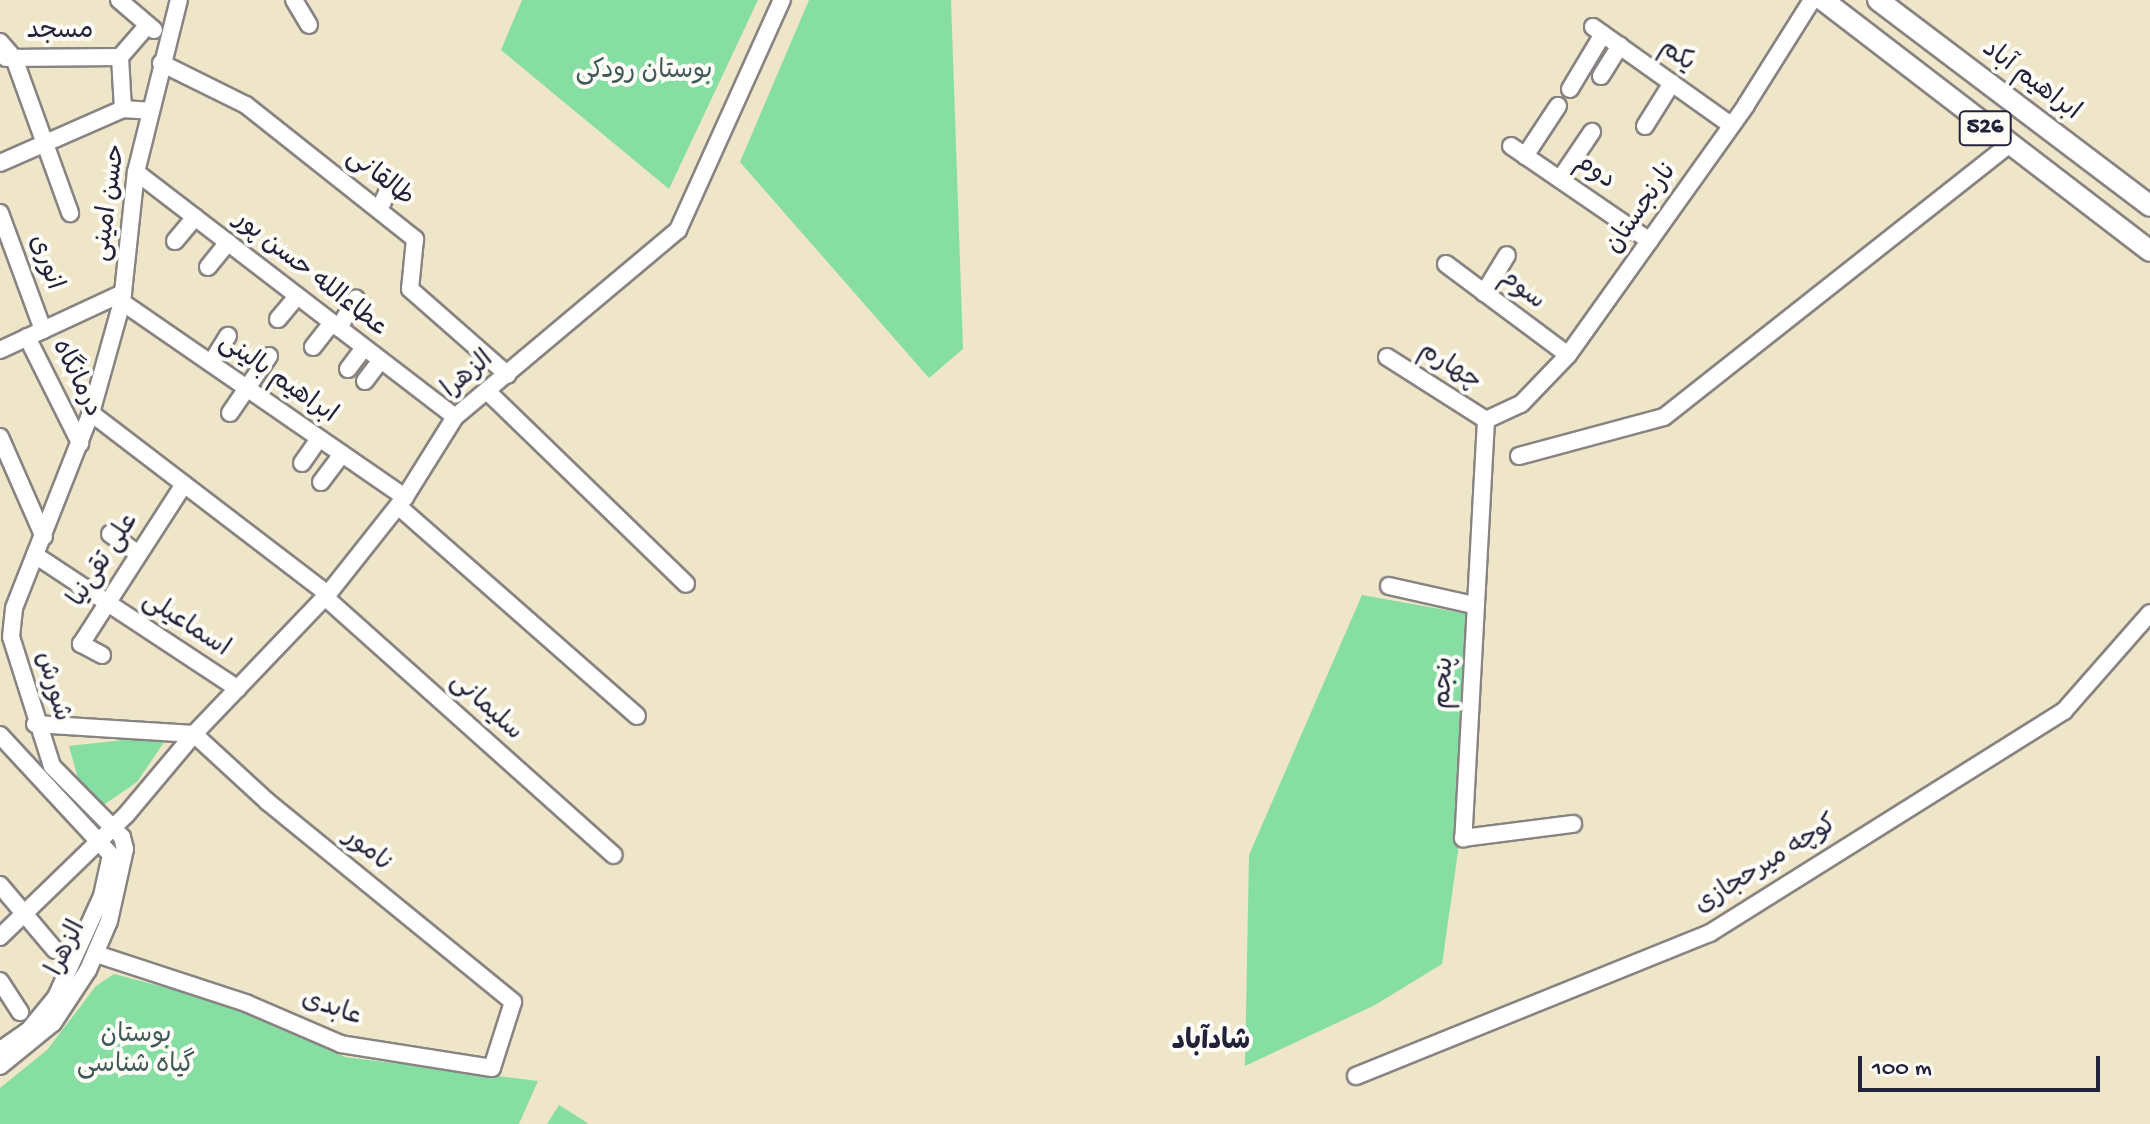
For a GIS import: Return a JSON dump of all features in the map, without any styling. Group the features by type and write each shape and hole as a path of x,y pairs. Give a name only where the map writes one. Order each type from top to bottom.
{"main road":[{"name":"526","path":"1823,0 2150,251"},
{"name":"ابراهیم آباد","path":"1878,0 2150,206"}],"street":[{"path":"119,0 146,27 168,35"},
{"name":"حسن امینی","path":"44,537 91,413 123,298 136,172 179,0"},
{"path":"294,0 309,25"},
{"name":"الزهرا","path":"0,937 126,815 194,734 327,595 402,502 455,417 678,230 782,0"},
{"name":"نارنجستان","path":"1486,420 1521,404 1568,355 1731,125 1812,0"},
{"path":"123,109 120,57 146,27"},
{"name":"یکم","path":"1570,89 1598,30 1731,125"},
{"path":"0,42 70,213"},
{"path":"1601,76 1620,46"},
{"name":"مسجد","path":"7,58 120,57"},
{"name":"طالقانی","path":"161,63 246,105 415,239 410,289 508,375"},
{"path":"1645,126 1672,83"},
{"path":"1525,156 1558,106"},
{"path":"0,163 123,109 149,111"},
{"path":"1560,179 1592,132"},
{"path":"1519,456 1664,417 2008,145"},
{"name":"دوم","path":"1511,146 1650,241"},
{"name":"عطاءالله حسن پور","path":"136,172 455,417"},
{"path":"379,210 392,182"},
{"name":"انوری","path":"0,213 43,330"},
{"path":"175,241 195,217"},
{"path":"208,267 228,242"},
{"path":"1484,293 1507,255"},
{"name":"سوم","path":"1446,264 1568,355"},
{"path":"278,319 297,296"},
{"path":"0,350 123,298"},
{"name":"ابراهیم بالینی","path":"123,298 342,454 402,502 637,716"},
{"path":"313,347 356,299"},
{"path":"211,363 228,336"},
{"name":"درمانگاه","path":"27,337 80,443"},
{"path":"348,369 364,348"},
{"path":"230,413 269,356"},
{"name":"چهارم","path":"1387,357 1486,420"},
{"path":"365,381 381,360"},
{"path":"487,391 686,584"},
{"path":"91,413 327,595"},
{"name":"پنجم","path":"1486,420 1473,605 1463,838 1573,824"},
{"path":"0,437 44,537"},
{"path":"302,463 319,439"},
{"path":"321,482 342,454"},
{"name":"علی تقی‌نیا","path":"102,655 81,644 184,484"},
{"path":"110,534 137,553"},
{"name":"شورش","path":"44,537 14,608 11,637 35,724 61,780 107,834"},
{"name":"اسماعیلی","path":"35,555 238,689"},
{"path":"1389,586 1473,605"},
{"name":"سلیمانی","path":"327,595 614,855"},
{"name":"کوچه میرحجازی","path":"1356,1076 1710,933 2064,711 2150,613"},
{"path":"35,724 194,734"},
{"name":"نامور","path":"194,734 268,802 513,1002"},
{"path":"0,735 107,834"},
{"name":"الزهرا","path":"0,1066 53,1023 96,954 125,849 107,834"},
{"name":"الزهرا","path":"0,1050 43,1015 77,957 102,896 111,855 107,834"},
{"path":"0,885 55,950"},
{"name":"عابدی","path":"96,954 246,1003 341,1044 492,1068 513,1002"},
{"path":"0,981 20,1012"}],"green space":[{"name":"بوستان رودکی","path":"522,0 758,0 669,189 501,50"},
{"path":"809,0 951,0 963,349 929,378 740,162"},
{"path":"1362,595 1468,614 1458,852 1442,964 1375,1005 1245,1066 1249,855"},
{"path":"169,735 137,782 99,808 79,782 69,746"},
{"name":"بوستان گیاه شناسی","path":"114,974 247,1009 345,1057 538,1081 519,1124 0,1124 0,1088 47,1050 96,986"},
{"path":"559,1105 589,1124 547,1124"}],"district":[{"name":"شادآباد","path":"1211,1043"}]}
